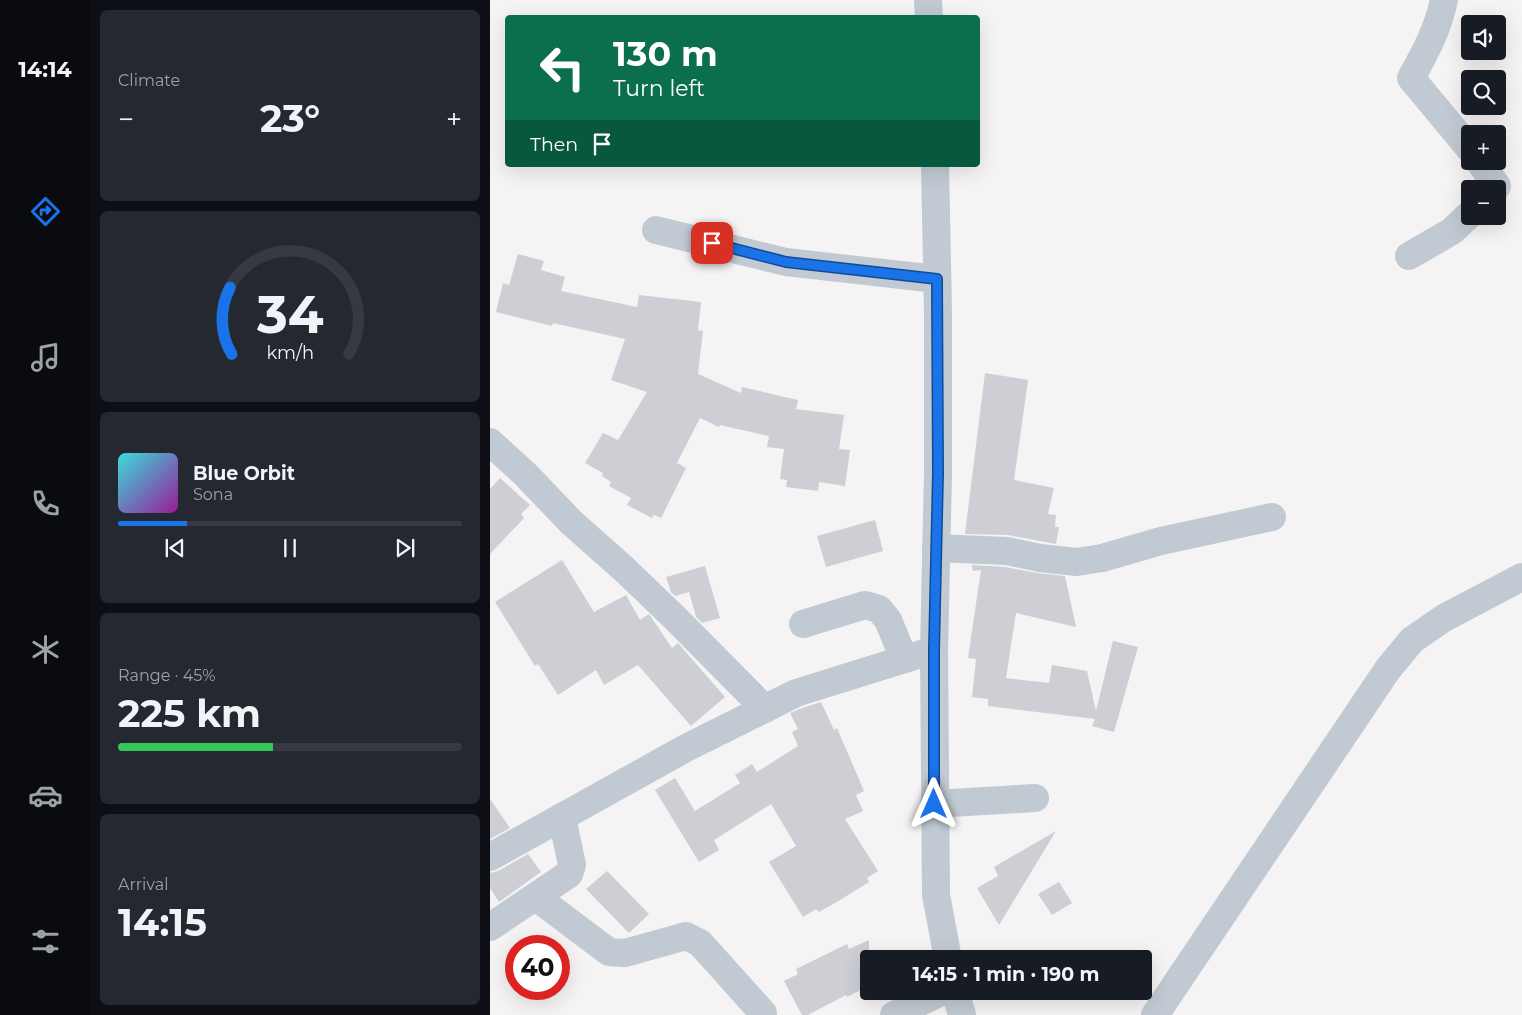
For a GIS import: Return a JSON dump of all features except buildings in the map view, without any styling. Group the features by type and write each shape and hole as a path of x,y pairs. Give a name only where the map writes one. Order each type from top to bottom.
{"street":[{"path":"928,0 929,15"},
{"path":"1444,0 1441,14 1429,45 1411,78 1461,138"},
{"path":"934,167 938,445 934,650 934,804 936,894 946,950"},
{"path":"1409,256 1452,231 1461,222"},
{"path":"656,230 786,262 937,279"},
{"path":"490,442 525,474 571,522 675,618 765,709"},
{"path":"936,548 1007,551 1040,558 1077,562 1102,558 1161,541 1272,517"},
{"path":"1155,1015 1388,669 1412,640 1444,618 1522,577"},
{"path":"803,624 866,605 879,609 888,620 904,659"},
{"path":"490,857 686,748 796,693 934,650"},
{"path":"934,804 1035,798"},
{"path":"490,927 569,874 572,865 562,817"},
{"path":"536,897 609,952 625,953 686,936 700,943 763,1013"},
{"path":"894,1015 925,1000"},
{"path":"957,1000 962,1015"}],"route":[{"path":"712,243 786,262 937,279 938,473 934,650 934,804"}]}
